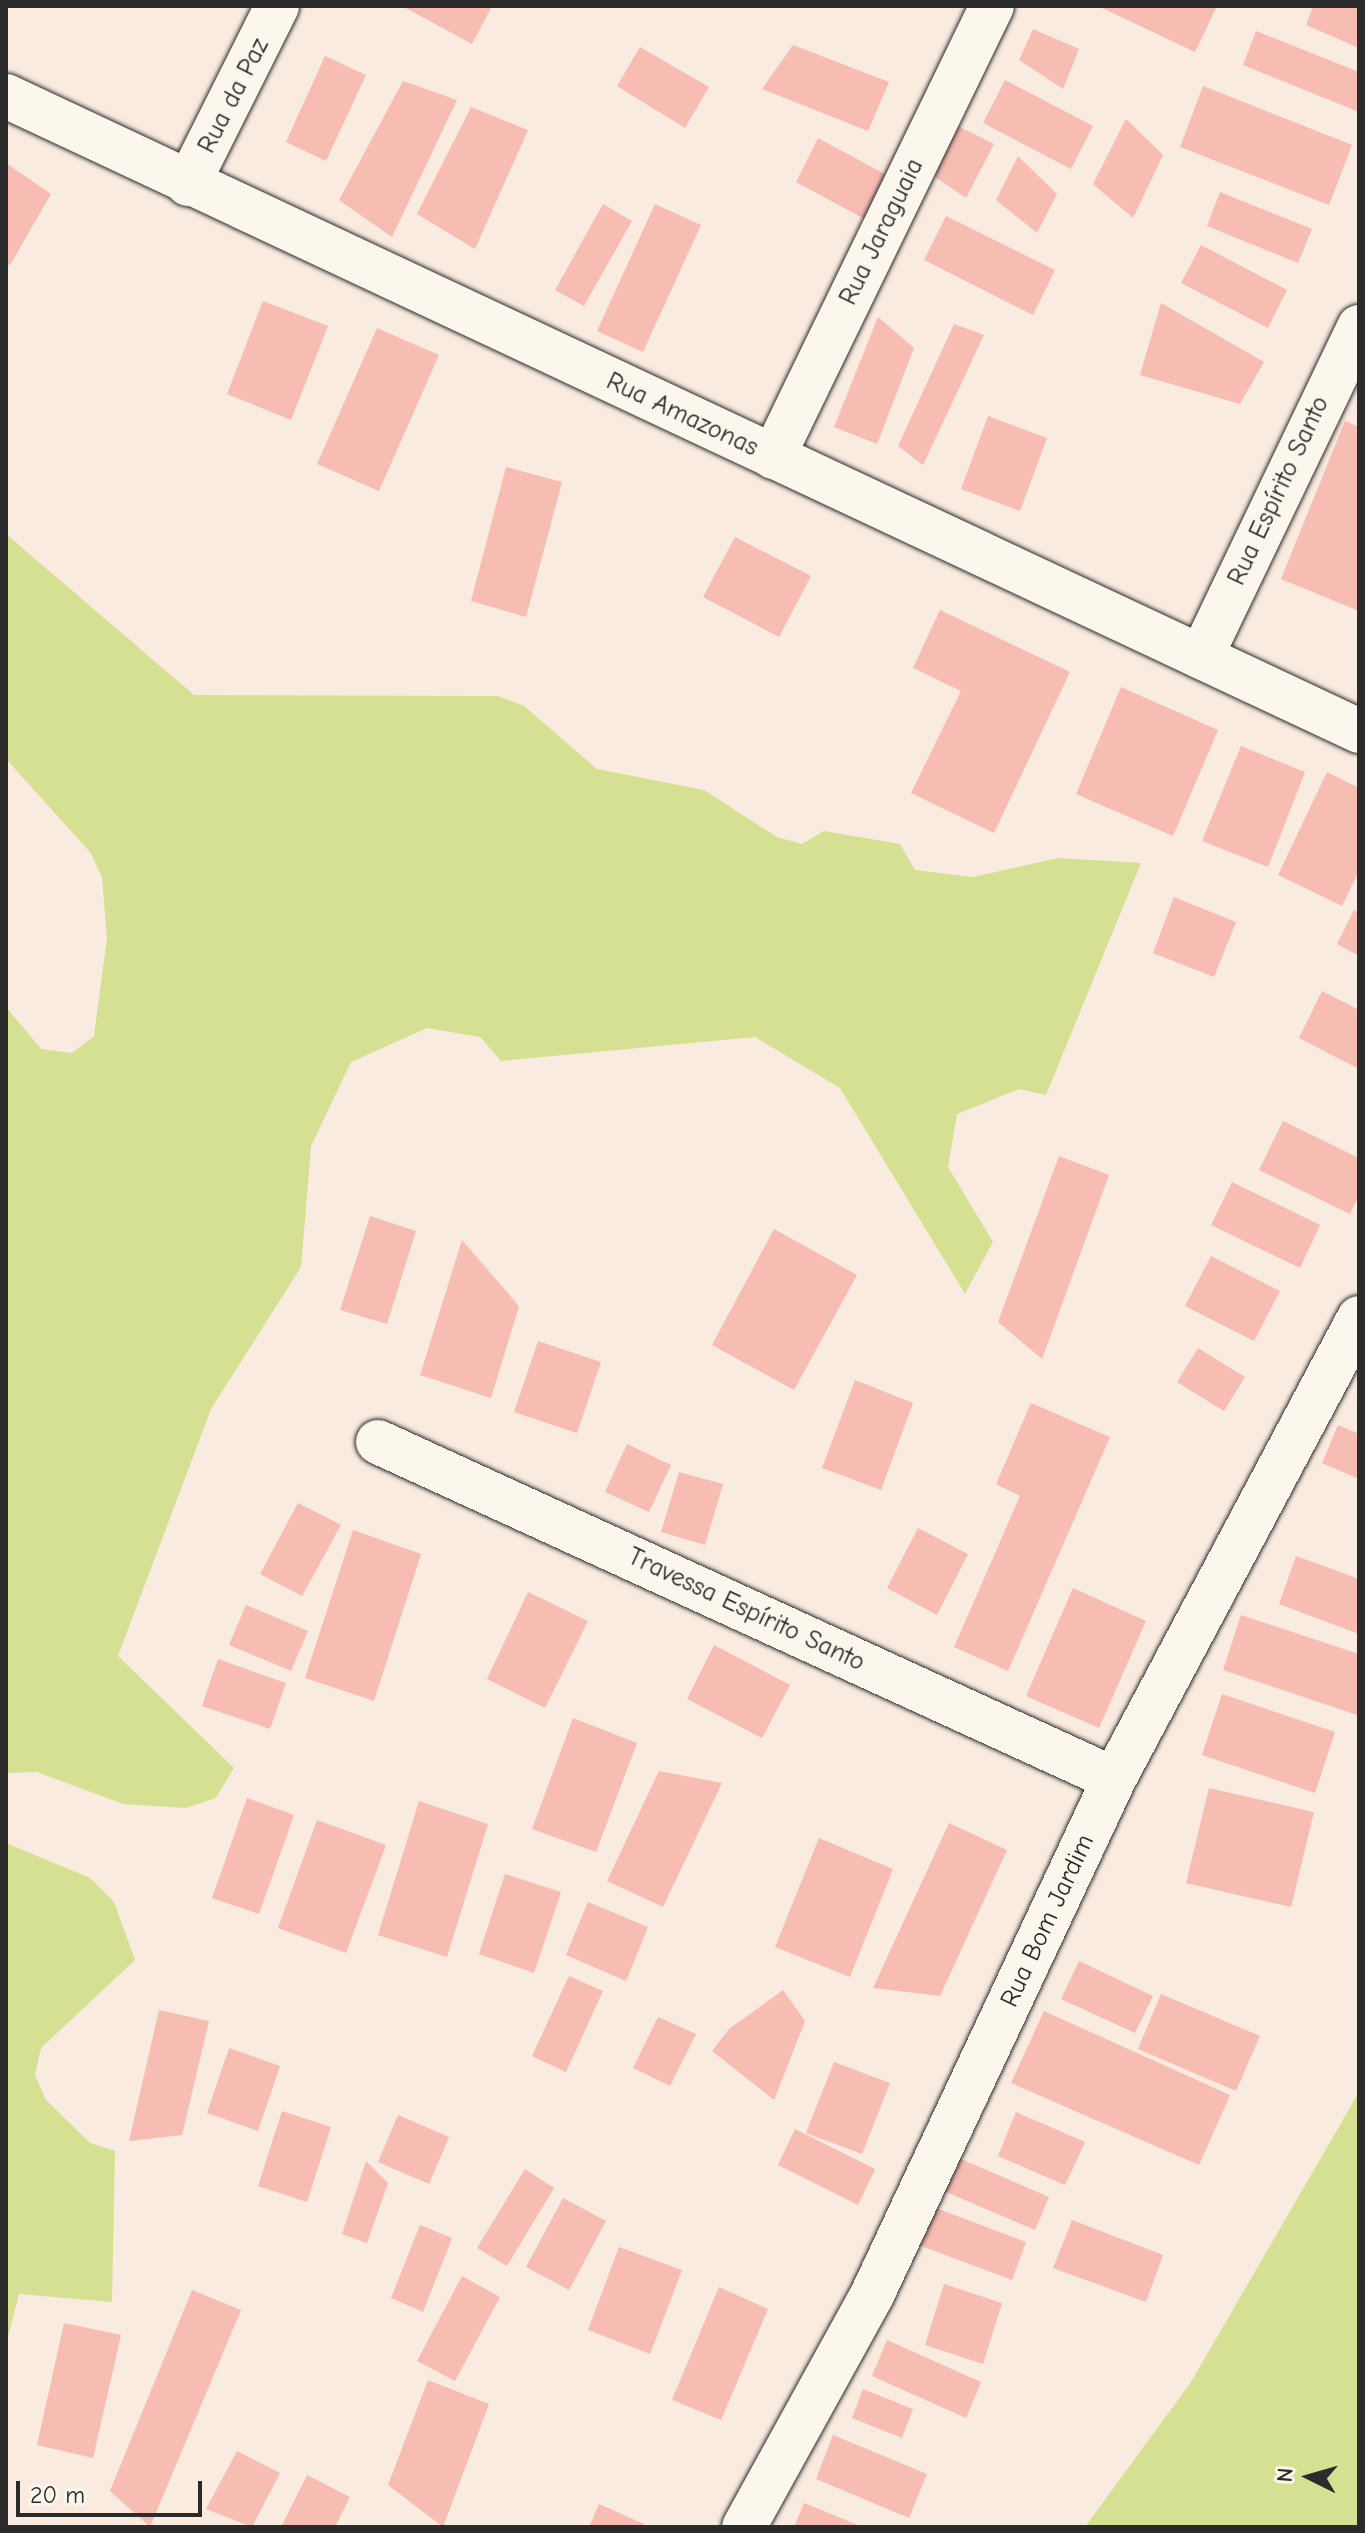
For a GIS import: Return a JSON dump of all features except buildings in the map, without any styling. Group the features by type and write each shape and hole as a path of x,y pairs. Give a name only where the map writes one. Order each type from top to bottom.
{"street":[{"name":"Rua da Paz","path":"188,184 277,6"},
{"name":"Rua Jaraguaia","path":"773,457 992,6"},
{"name":"Rua Amazonas","path":"6,96 1359,731"},
{"name":"Rua Espírito Santo","path":"1201,657 1359,327"},
{"name":"Rua Bom Jardim","path":"744,2527 872,2295 1114,1779 1359,1318"},
{"name":"Travessa Espírito Santo","path":"378,1442 1114,1779"}],"green space":[{"path":"6,534 194,695 498,696 524,706 597,769 704,790 777,837 802,844 824,831 900,844 915,870 973,877 1058,858 1141,863 1046,1095 1019,1089 957,1114 948,1167 993,1242 965,1294 840,1088 755,1037 501,1061 480,1037 427,1028 351,1062 311,1146 301,1267 211,1409 118,1656 234,1768 216,1798 186,1808 123,1804 37,1772 6,1773 6,1007 41,1049 72,1053 94,1036 107,938 102,877 90,852 6,759"},
{"path":"6,1843 90,1878 114,1902 135,1960 41,2048 35,2075 46,2100 90,2143 115,2151 112,2302 19,2294 6,2345"},
{"path":"1359,2092 1359,2527 1085,2527 1191,2382"}]}
